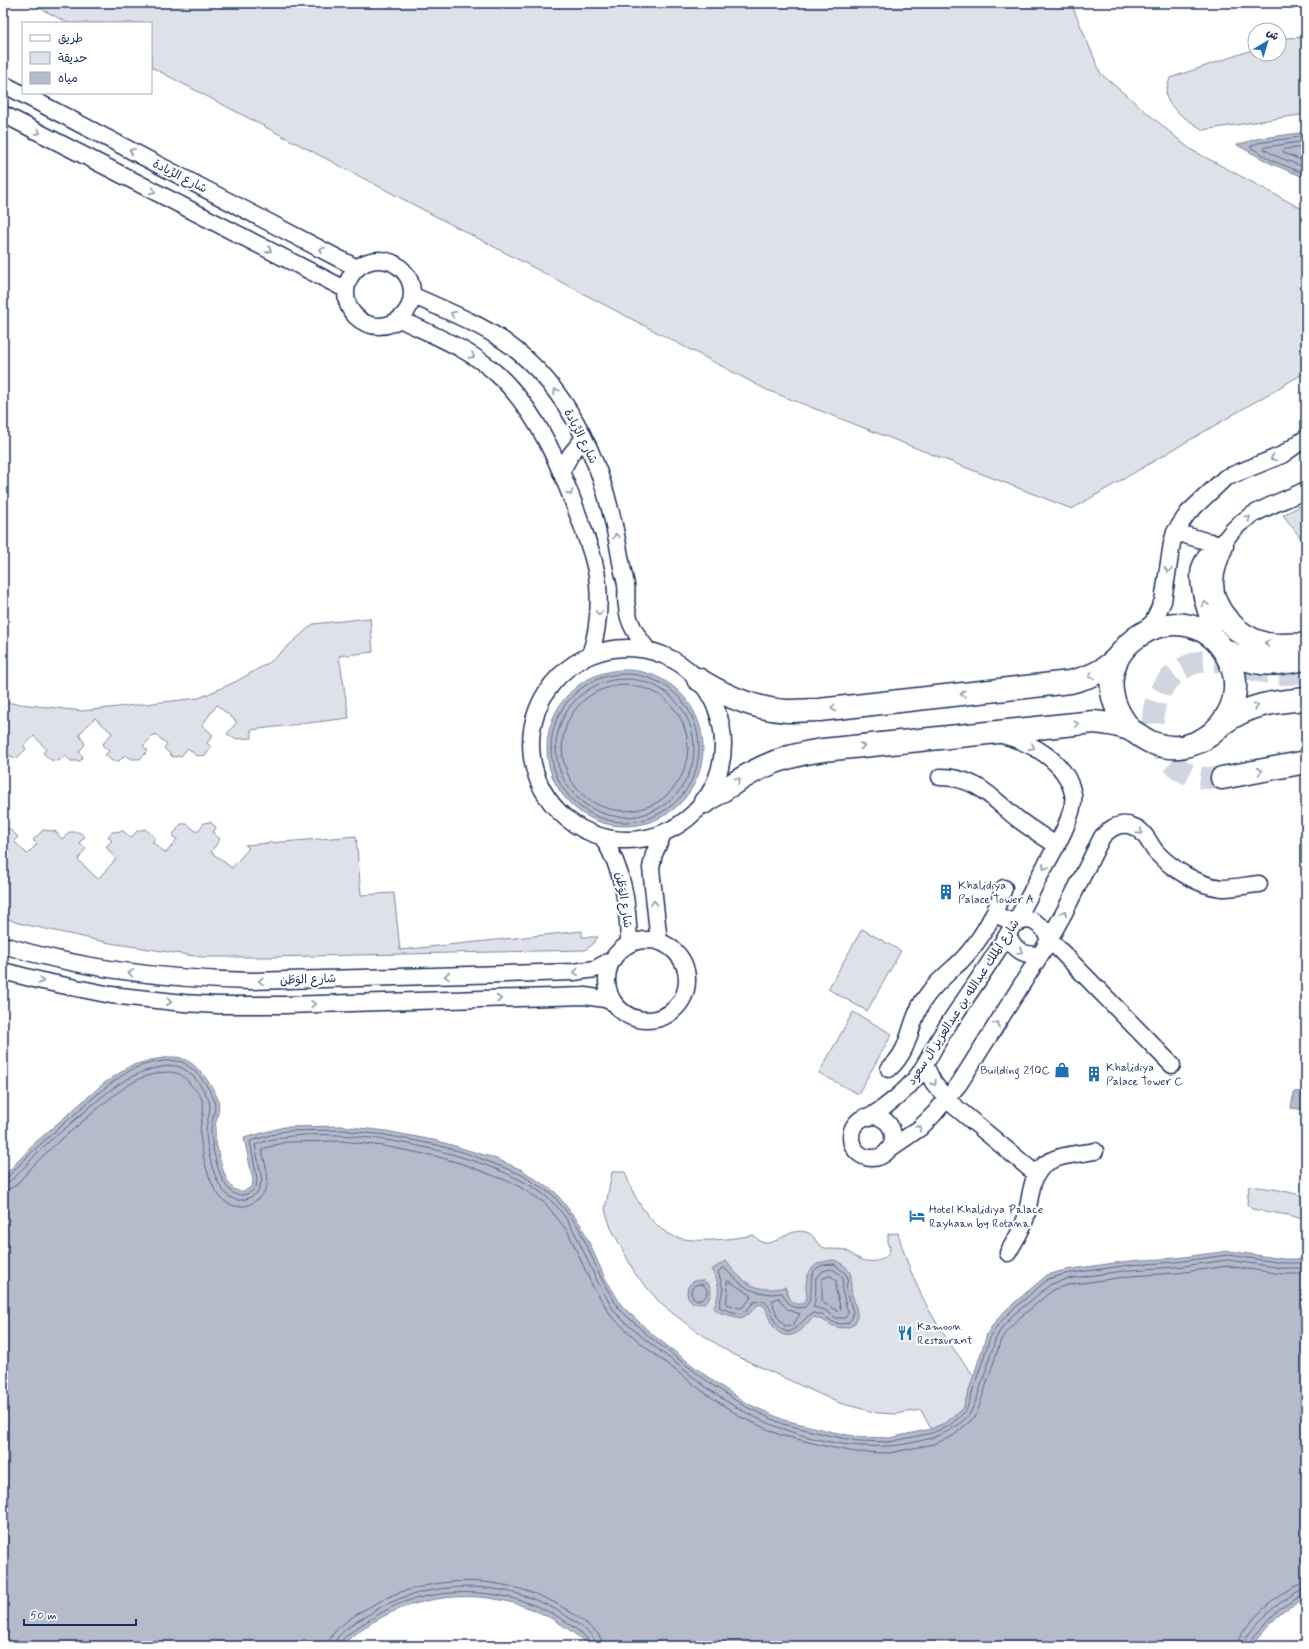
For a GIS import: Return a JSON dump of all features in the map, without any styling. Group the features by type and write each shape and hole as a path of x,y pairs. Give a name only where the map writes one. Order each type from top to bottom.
{"street":[{"name":"شارع الرِّيادة","path":"3,84 22,94"},
{"name":"شارع الرِّيادة","path":"22,94 357,268"},
{"path":"3,114 345,289"},
{"path":"372,260 389,262 397,265 406,275 411,286 412,295 408,308 400,319 394,323 380,327 362,322 355,317 350,310 345,296 345,289 349,277 357,268 372,260"},
{"name":"شارع الرِّيادة","path":"412,295 488,331 517,351 552,385 569,410 584,438 603,482 626,581 626,608 628,616 638,638 648,650"},
{"path":"400,319 466,352 496,373 518,396 527,409 561,472 584,531 598,583 599,621 590,655"},
{"path":"561,472 571,454 584,438"},
{"path":"698,679 709,694 717,711 722,730 724,748 715,785 705,802 693,815 679,826 663,834 643,839 622,841 602,837 584,830 567,820 553,806 542,790 535,773 531,754 531,736 534,719 540,702 549,687 574,663 590,655 618,648 648,650 666,656 683,666 698,679 728,696 754,706 788,711 819,710 1070,682 1096,674 1114,661 1128,644 1144,631 1152,622 1163,601 1172,543 1176,532 1188,513 1225,478 1282,455 1306,438"},
{"path":"1222,724 1232,707 1235,687 1232,667 1220,645 1203,599 1200,573 1203,562 1216,544 1255,512 1306,490"},
{"path":"1176,532 1216,544"},
{"path":"1216,544 1212,582 1213,592 1219,607 1229,622 1242,633 1261,642 1280,645 1306,645"},
{"path":"1144,631 1160,626 1176,624 1198,629 1244,660 1266,665 1306,659"},
{"path":"1122,652 1115,669 1112,687 1117,710 1131,730 1153,744 1175,747 1197,743 1234,716 1260,704 1275,701 1306,699"},
{"name":"شارع الملك عبدالله بن عبدالعزيز آل سعود","path":"705,802 759,768 792,755 823,750 1094,722 1119,726 1131,730"},
{"name":"شارع الملك عبدالله بن عبدالعزيز آل سعود","path":"870,1117 883,1109 900,1095 916,1078 1012,928 1057,846 1070,812 1073,796 1068,779 1057,765 1048,756 1032,746 1014,738 996,733"},
{"path":"1222,778 1306,762"},
{"path":"940,777 958,778 977,785 1020,820 1057,846"},
{"path":"888,1150 892,1138 888,1125 883,1120 870,1117 857,1122 853,1128 851,1141 853,1147 863,1156 870,1158 883,1155 920,1128 947,1100 959,1084 1041,954 1102,837 1110,828 1122,824 1134,826 1144,833 1156,851 1170,864 1204,883 1213,886 1230,888 1259,884"},
{"path":"659,942 651,868 654,854 663,834"},
{"name":"شارع الوَطَن","path":"602,837 615,859 623,884 629,944"},
{"path":"889,1069 901,1056 908,1040 916,1014 926,996 939,980 970,951 987,927 994,914 1004,888"},
{"path":"994,914 1012,928"},
{"path":"1012,928 1027,920 1033,921 1043,928 1049,939 1172,1065"},
{"path":"1012,928 1010,941 1020,952 1034,955 1041,954"},
{"path":"649,940 659,942 673,950 684,966 687,976 687,986 684,997 678,1006 670,1013 661,1018 640,1020 621,1011 614,1003 608,992 608,970 613,959 620,950 629,944 649,940"},
{"name":"شارع الوَطَن","path":"3,945 48,957 115,970 186,979 225,981 574,972 595,969 613,959"},
{"name":"شارع الوَطَن","path":"3,971 42,981 111,995 191,1004 251,1006 585,996 604,999 614,1003"},
{"path":"908,1040 928,1058 933,1082 947,1100 1036,1174"},
{"path":"1008,1253 1020,1233 1024,1222 1030,1199 1031,1187 1036,1174 1051,1160 1095,1151"}],"green space":[{"path":"30,3 1071,3 1101,74 1190,149 1306,211 1306,372 1072,509 767,390 152,68 152,22 66,22"},
{"path":"1306,37 1306,114 1203,130 1175,110 1167,100 1166,92 1170,78 1247,52 1247,62 1287,62 1287,38"},
{"path":"1306,503 1306,545 1283,515"},
{"path":"370,618 373,652 339,656 349,718 251,730 252,738 235,739 227,734 237,722 217,705 202,725 213,735 207,743 211,747 206,755 196,756 188,748 181,756 173,757 164,748 167,744 155,734 143,746 148,751 140,759 132,759 125,755 119,761 112,761 105,755 109,751 102,745 112,733 95,718 79,734 85,744 79,752 83,757 80,761 71,761 65,755 59,761 51,760 43,753 46,749 34,736 24,746 26,749 17,758 10,756 4,748 3,749 3,702 82,711 199,698 235,682 270,662 313,624"},
{"path":"210,822 216,827 213,833 220,839 211,852 232,868 249,848 245,845 356,836 361,895 394,893 400,950 582,931 582,937 598,937 592,945 585,950 269,957 201,957 110,943 18,923 3,917 3,827 10,829 18,837 14,841 27,854 37,844 33,840 43,830 55,831 62,839 69,832 79,832 85,837 79,843 86,848 78,860 98,879 116,859 106,847 112,840 108,837 112,832 123,831 131,838 137,831 145,829 156,838 152,842 166,853 177,839 172,836 181,824 187,824 197,832 204,823"},
{"path":"862,929 901,951 867,1011 828,989"},
{"path":"853,1012 892,1034 858,1094 819,1073"},
{"path":"612,1172 625,1172 636,1198 647,1214 660,1228 668,1234 676,1237 710,1240 754,1235 760,1241 767,1243 773,1242 793,1232 801,1231 811,1234 819,1245 824,1248 845,1250 860,1259 878,1261 886,1257 889,1253 890,1246 888,1246 888,1234 898,1233 912,1273 930,1312 948,1341 974,1376 963,1409 947,1422 931,1429 921,1410 896,1414 878,1413 839,1403 732,1354 688,1325 661,1304 636,1275 611,1228 605,1210"},
{"path":"1249,1186 1274,1189 1306,1196 1306,1220 1288,1215 1252,1209 1247,1204"}],"water":[{"path":"1306,132 1306,178 1272,164 1237,145 1256,139"},
{"path":"617,670 633,670 648,673 662,679 675,687 686,698 700,725 703,748 702,763 694,785 686,798 675,809 648,823 633,826 617,826 602,823 588,817 575,809 564,798 550,771 547,756 547,740 550,725 556,711 564,698 575,687 602,673"},
{"path":"171,1057 180,1058 194,1065 209,1082 216,1095 219,1108 215,1130 221,1165 228,1182 238,1191 242,1191 252,1186 253,1180 244,1138 284,1127 342,1126 386,1131 438,1141 494,1158 522,1170 555,1192 581,1225 605,1278 622,1306 653,1335 713,1381 748,1404 784,1420 858,1437 889,1438 931,1429 947,1422 963,1409 987,1334 994,1323 1006,1310 1047,1275 1065,1270 1129,1261 1176,1258 1229,1251 1283,1259 1306,1259 1306,1598 1281,1612 1251,1646 589,1646 567,1628 543,1614 518,1604 491,1598 464,1597 437,1599 410,1605 384,1616 367,1626 351,1637 342,1646 3,1646 3,1177 36,1142 103,1084 130,1066 150,1060"},
{"path":"1306,1091 1306,1110 1291,1108 1294,1092"},
{"path":"835,1260 849,1271 851,1276 851,1289 857,1316 856,1321 848,1327 843,1328 834,1326 813,1317 799,1332 791,1335 785,1335 776,1330 772,1325 766,1308 761,1304 756,1306 750,1313 741,1318 721,1313 713,1308 718,1294 718,1284 711,1270 726,1261 738,1275 751,1285 767,1289 785,1287 791,1301 796,1304 803,1304 807,1297 806,1286 808,1274 814,1266 823,1262"},
{"path":"699,1280 708,1283 711,1292 708,1301 699,1304 690,1301 687,1292 690,1283"}],"tunnel":[{"path":"1222,778 1204,778 1194,776 1176,767 1163,754 1156,738 1153,721 1155,704 1162,688 1175,674 1192,664 1210,661 1228,663 1274,674 1306,673"}],"place":[{"name":"Khalidiya Palace Tower A","path":"946,892"},
{"name":"Building 210C","path":"1062,1070"},
{"name":"Khalidiya Palace Tower C","path":"1094,1074"},
{"name":"Hotel Khalidiya Palace Rayhaan by Rotana","path":"917,1216"},
{"name":"Kamoon Restaurant","path":"905,1333"}]}
